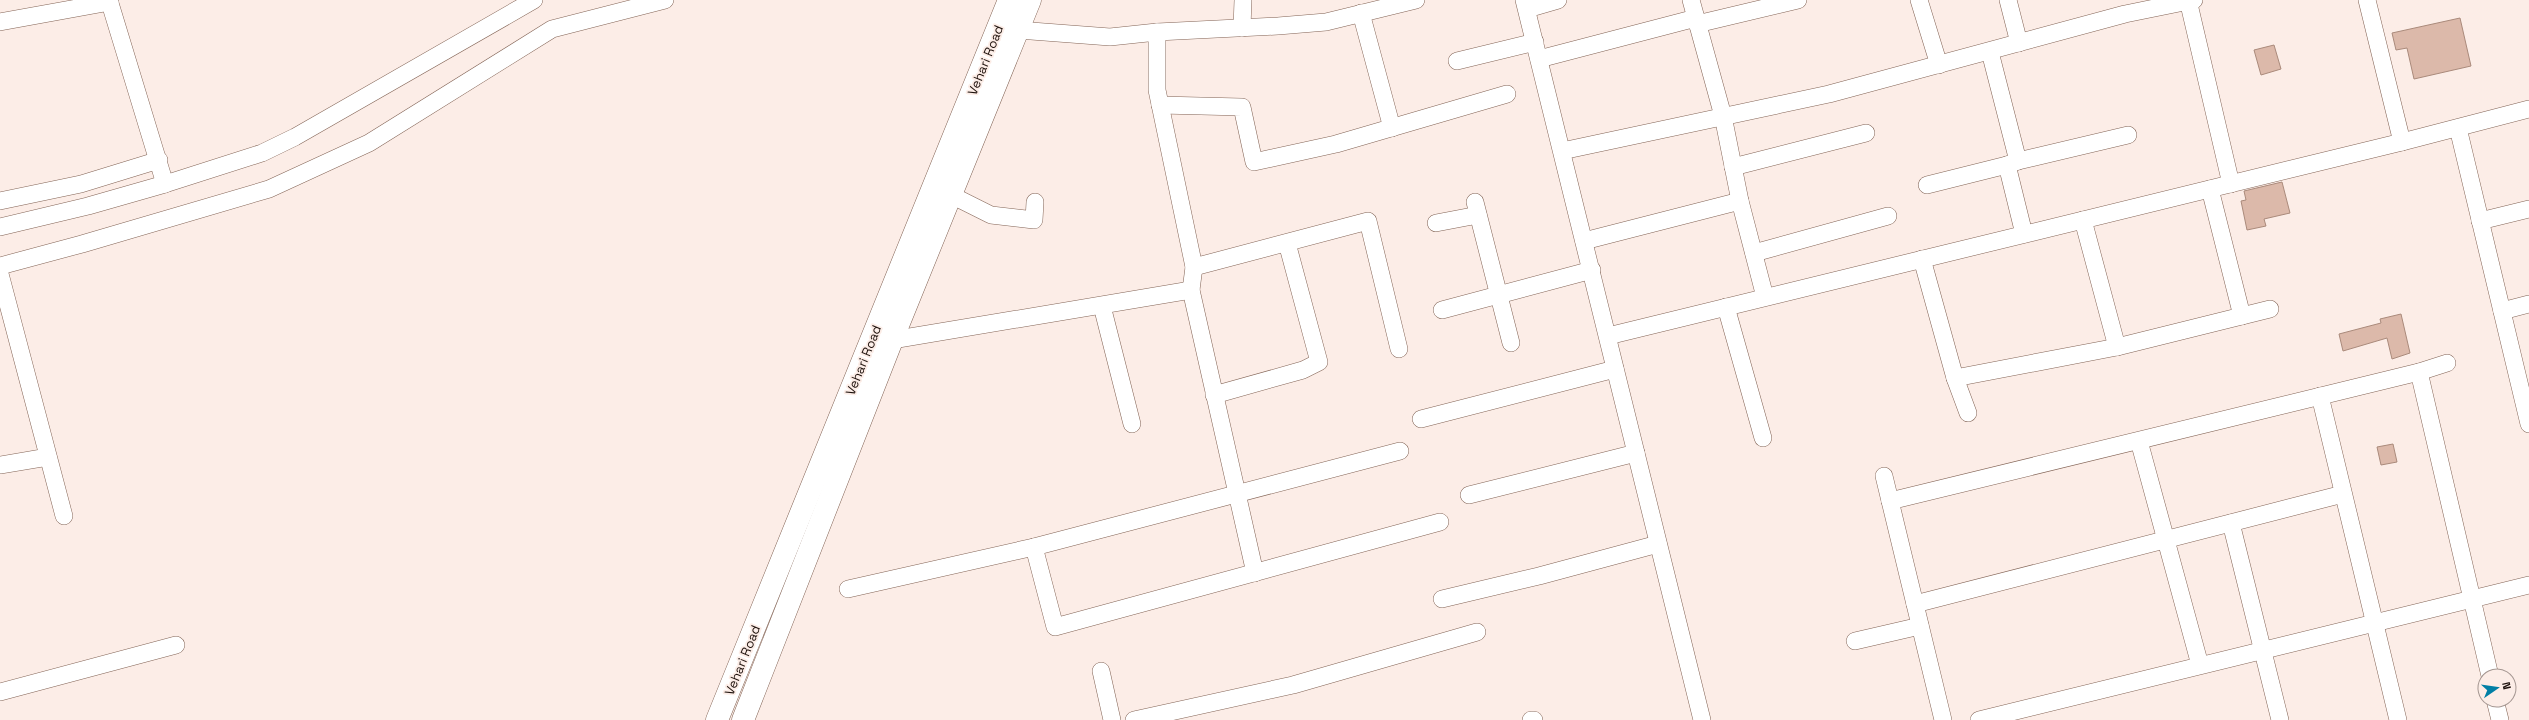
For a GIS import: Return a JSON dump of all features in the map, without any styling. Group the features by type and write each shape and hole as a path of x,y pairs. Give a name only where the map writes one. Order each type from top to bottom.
{"main road":[{"name":"Vehari Road","path":"717,720 1009,0"},
{"name":"Vehari Road","path":"742,720 892,340 1030,0"}],"street":[{"path":"0,227 88,206 165,184 262,153 296,137 534,0"},
{"path":"0,266 82,244 269,189 369,143 552,29 665,0"},
{"path":"1242,0 1242,28"},
{"path":"1018,30 1110,37 1157,32 1326,22 1416,0"},
{"path":"1558,0 1526,4 1702,720"},
{"path":"1691,0 1723,116 1740,201 1765,297"},
{"path":"1539,59 1696,21 1798,0"},
{"path":"1919,0 1939,65"},
{"path":"2008,0 2019,43"},
{"path":"2367,0 2402,142"},
{"path":"0,22 109,1 159,160 165,184"},
{"path":"1562,151 1828,94 1990,52 2123,7 2190,1 2231,184"},
{"path":"1361,13 1392,128"},
{"path":"1157,32 1157,90 1194,267 1191,290 1255,573"},
{"path":"1457,61 1535,42"},
{"path":"1990,52 2012,163 2024,234"},
{"path":"1160,105 1242,107 1254,162 1392,128 1507,94"},
{"path":"1608,336 2402,142 2529,109"},
{"path":"2458,128 2529,423"},
{"path":"1733,167 1866,133"},
{"path":"1927,185 2128,135"},
{"path":"0,201 81,184 159,160"},
{"path":"2210,189 2242,316"},
{"path":"951,195 992,215 1034,220 1035,202"},
{"path":"1584,241 1740,201"},
{"path":"1436,223 1476,208 1511,343"},
{"path":"2480,221 2529,209"},
{"path":"1754,253 1888,216"},
{"path":"2083,220 2117,347"},
{"path":"1194,267 1368,221 1399,349"},
{"path":"1214,395 1303,370 1319,362 1287,243"},
{"path":"1922,259 1955,378 1968,413"},
{"path":"1442,310 1592,270"},
{"path":"0,274 64,516"},
{"path":"892,340 1191,290"},
{"path":"2502,311 2529,304"},
{"path":"1102,306 1132,424"},
{"path":"1726,307 1763,438"},
{"path":"1955,378 2117,347 2270,309"},
{"path":"1890,501 2420,372 2447,363"},
{"path":"1421,419 1616,369"},
{"path":"2420,372 2488,668"},
{"path":"2320,396 2398,720"},
{"path":"2138,441 2200,666"},
{"path":"848,589 1034,547 1400,451"},
{"path":"1469,495 1636,453"},
{"path":"0,465 48,457"},
{"path":"1884,476 1943,720"},
{"path":"1915,604 2343,494"},
{"path":"1034,547 1055,627 1440,522"},
{"path":"2231,523 2263,650 2277,719"},
{"path":"1442,599 1539,576 1658,544"},
{"path":"1979,720 2529,585"},
{"path":"1855,641 1920,626"},
{"path":"1134,720 1151,718 1293,686 1477,632"},
{"path":"0,692 176,646"},
{"path":"1101,671 1112,720"},
{"path":"2497,708 2500,720"}],"building":[{"path":"2460,18 2471,66 2414,79 2407,48 2396,50 2392,33"},
{"path":"2274,45 2281,69 2261,75 2254,50"},
{"path":"2282,182 2290,213 2264,219 2266,226 2247,230 2241,201 2246,200 2244,191"},
{"path":"2401,314 2410,353 2392,359 2387,338 2343,351 2339,334 2381,323 2380,319"},
{"path":"2393,444 2397,462 2381,465 2377,447"}]}
